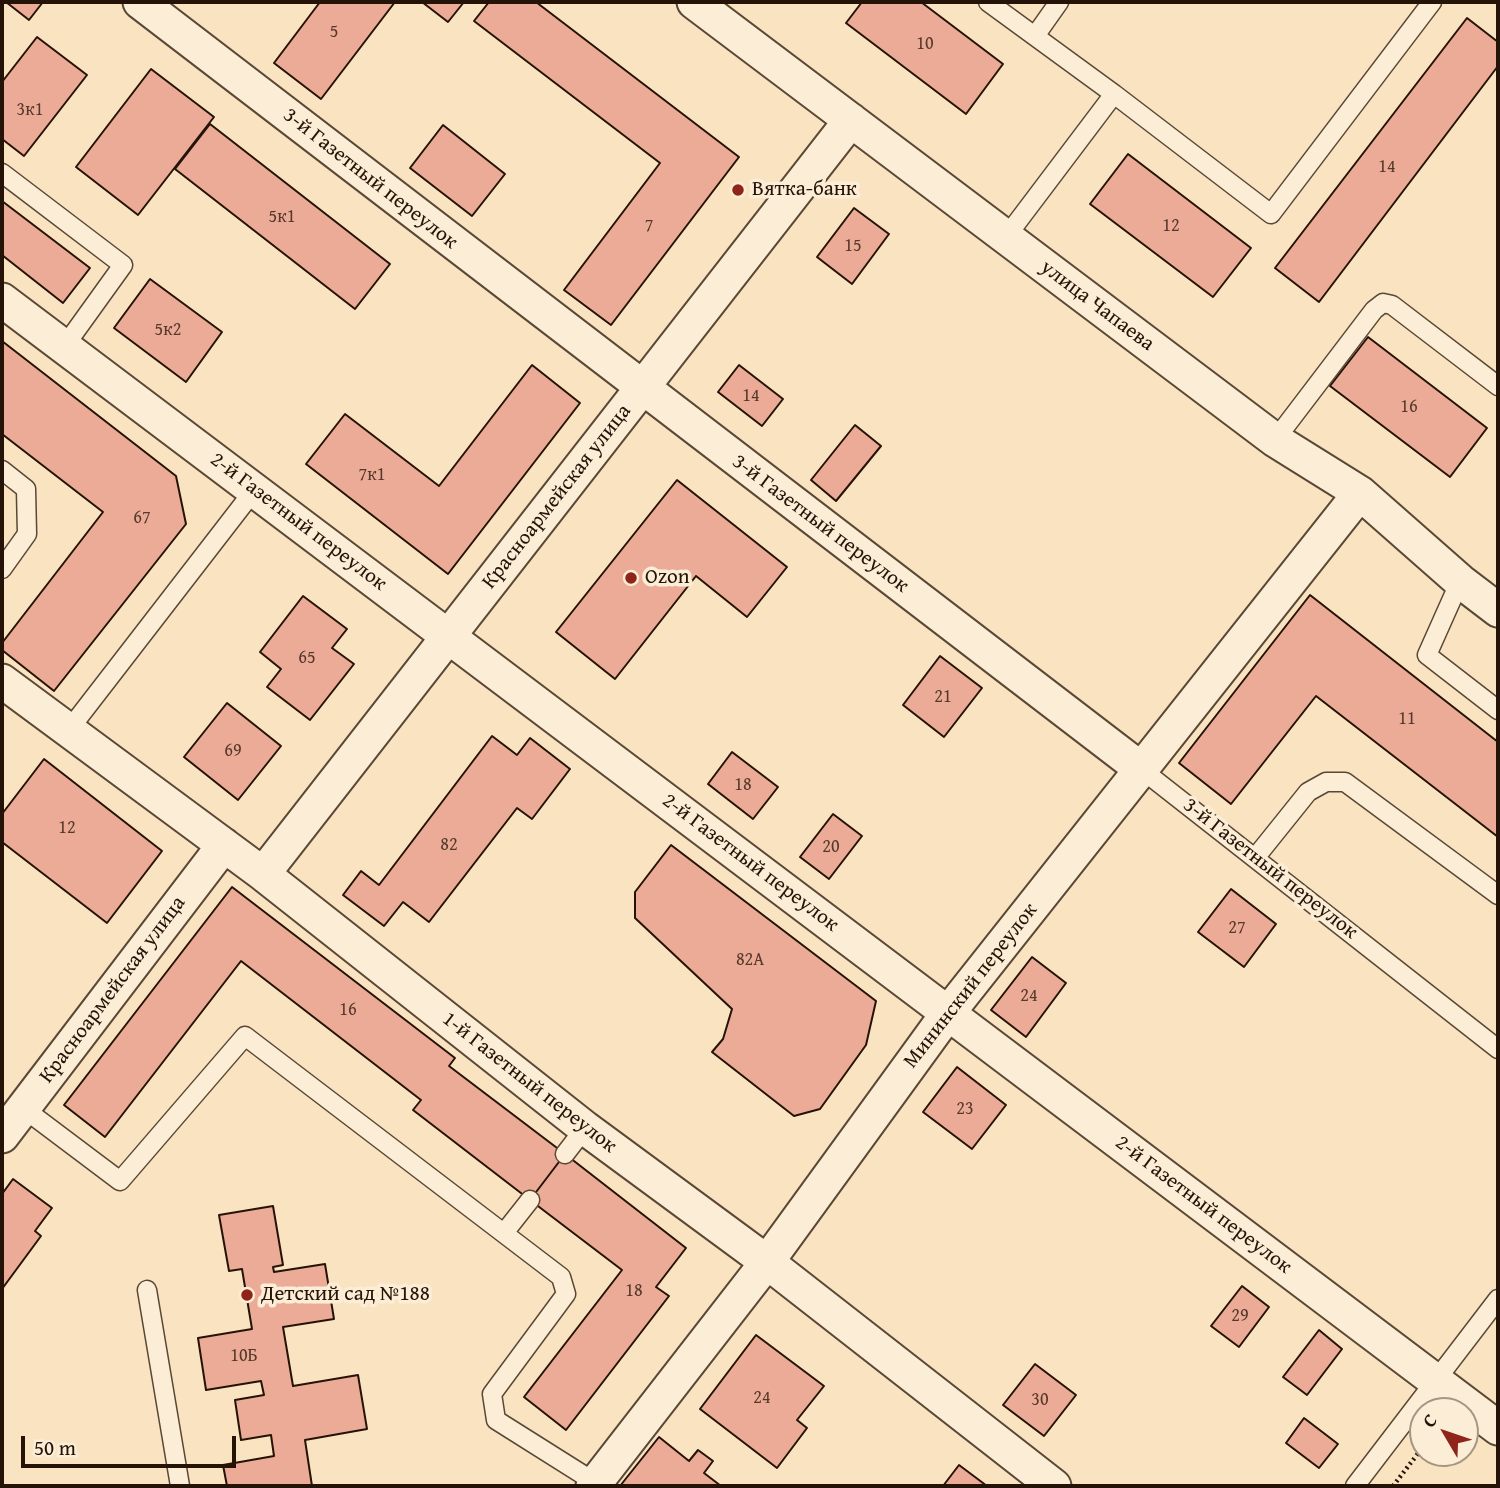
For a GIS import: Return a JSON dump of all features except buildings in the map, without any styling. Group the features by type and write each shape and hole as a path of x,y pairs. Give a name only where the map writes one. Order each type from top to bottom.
{"street":[{"name":"3-й Газетный переулок","path":"140,2 1141,769"},
{"name":"улица Чапаева","path":"694,2 1275,440 1360,493 1460,581 1498,610"},
{"name":"Красноармейская улица","path":"263,874 851,120"},
{"name":"2-й Газетный переулок","path":"2,300 1498,1428"},
{"name":"Мининский переулок","path":"594,1485 767,1262 948,1013 1360,493"},
{"name":"1-й Газетный переулок","path":"2,681 263,874 585,1128 767,1262 1054,1486"},
{"name":"Красноармейская улица","path":"2,1136 12,1100 224,845"}],"lane":[{"path":"988,2 1271,214 1432,2"},
{"path":"1035,36 1059,2"},
{"path":"1006,237 1114,94"},
{"path":"2,173 123,265 64,346"},
{"path":"1275,440 1374,310 1383,303 1392,305 1498,386"},
{"path":"2,470 26,489 27,534 2,569"},
{"path":"68,731 254,489"},
{"path":"1460,581 1427,655 1498,710"},
{"name":"3-й Газетный переулок","path":"1141,769 1498,1049"},
{"path":"1255,858 1308,792 1326,782 1345,782 1498,895"},
{"path":"12,1100 120,1181 245,1036 561,1277 566,1294 492,1394 496,1420 594,1485"},
{"path":"565,1154 585,1128"},
{"path":"504,1233 530,1199"},
{"path":"147,1290 180,1486"},
{"path":"1355,1486 1498,1299"}],"path":[{"path":"1393,1486 1409,1465"}],"place":[{"name":"Вятка-банк","path":"738,190"},
{"name":"Ozon","path":"631,578"},
{"name":"Детский сад №188","path":"247,1295"}]}
